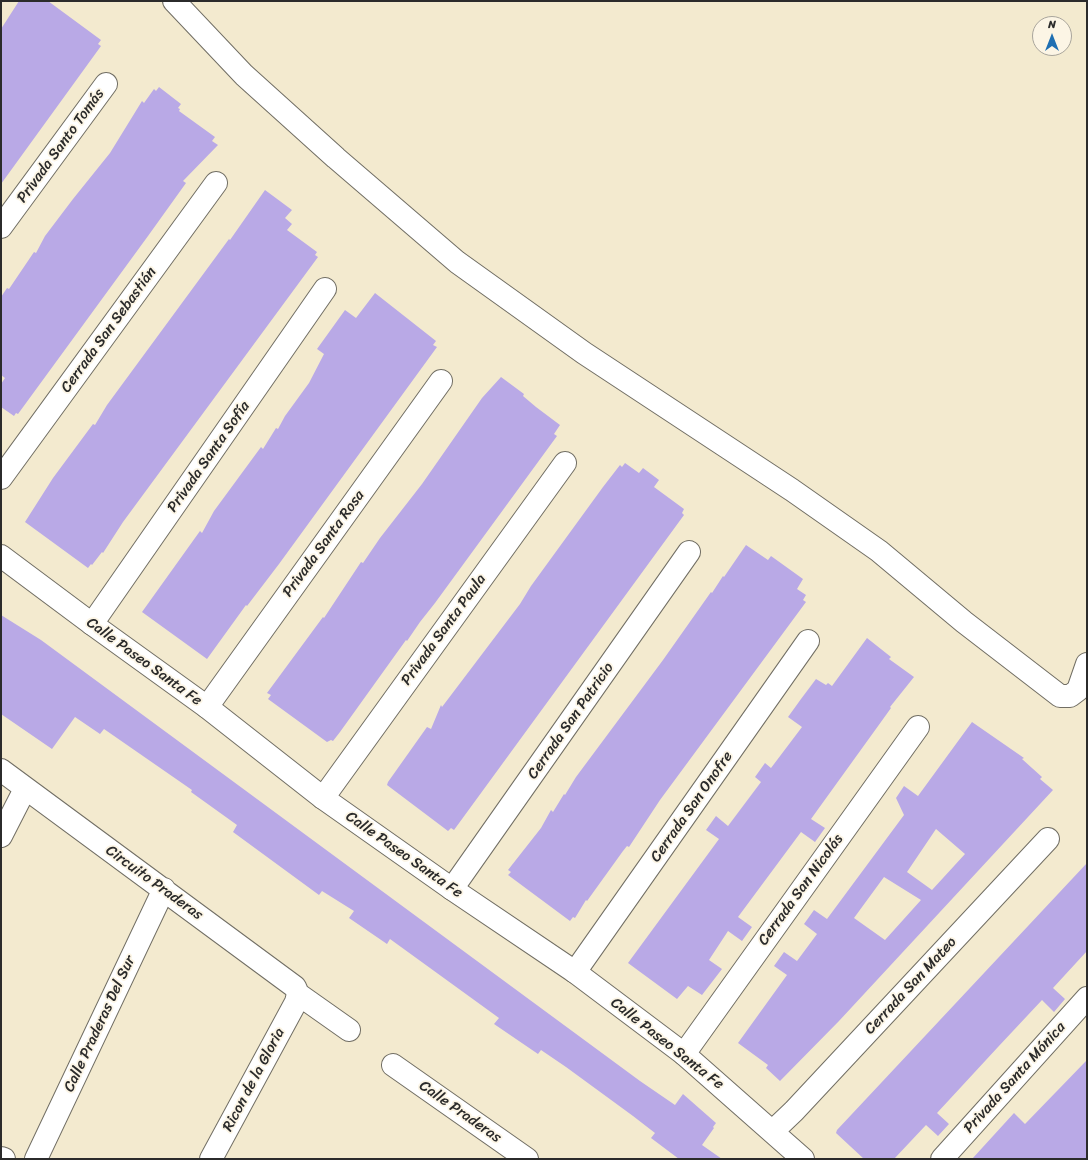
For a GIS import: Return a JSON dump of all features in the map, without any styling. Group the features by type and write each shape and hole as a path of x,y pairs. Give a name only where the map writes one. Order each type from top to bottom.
{"street":[{"path":"174,1 244,75 336,158 456,262 584,353 792,490 879,551 964,622 1060,696 1070,696 1078,690 1087,664"},
{"name":"Privada Santo Tomás","path":"1,227 106,84"},
{"name":"Cerrada San Sebastián","path":"1,478 216,183"},
{"name":"Privada Santa Sofía","path":"92,624 325,289"},
{"name":"Privada Santa Rosa","path":"207,707 441,381"},
{"name":"Privada Santa Paula","path":"324,798 565,463"},
{"name":"Cerrada San Patricio","path":"452,889 688,552"},
{"name":"Calle Paseo Santa Fe","path":"1,556 207,707 324,798 452,889 575,972 684,1054 803,1159"},
{"name":"Cerrada San Onofre","path":"575,972 808,641"},
{"name":"Cerrada San Nicolás","path":"684,1054 918,727"},
{"name":"Circuito Praderas","path":"1,770 295,987 297,998 349,1030"},
{"path":"1,836 25,789"},
{"name":"Cerrada San Mateo","path":"773,1131 794,1112 1048,839"},
{"name":"Calle Praderas Del Sur","path":"36,1159 164,889"},
{"name":"Ricon de la Gloria","path":"211,1159 297,998"},
{"name":"Privada Santa Mónica","path":"942,1159 1087,998"},
{"name":"Calle Praderas","path":"393,1066 528,1159"}],"building":[{"path":"19,1 48,1 101,40 98,44 101,46 1,184 1,29"},
{"path":"159,87 181,104 178,108 180,109 179,111 215,137 212,141 218,145 183,181 186,183 148,236 18,414 16,413 14,416 1,407 1,384 5,378 1,375 1,297 7,288 9,289 34,252 36,253 45,236 73,199 110,153 142,101 144,103 154,89 156,91"},
{"path":"265,190 292,210 285,218 292,224 287,230 317,252 315,255 318,257 123,522 103,553 102,552 88,568 25,522 53,478 93,424 95,425 107,405 229,239 230,240"},
{"path":"375,293 436,341 433,345 437,347 279,564 247,606 246,605 207,659 142,612 200,531 202,533 214,511 261,447 263,449 276,428 278,429 285,416 309,383 324,354 317,349 345,310 356,318"},
{"path":"501,377 524,394 523,396 560,425 554,434 557,436 340,732 333,741 331,740 327,742 268,699 271,695 267,693 323,617 324,618 361,562 363,563 380,538 422,484 482,398"},
{"path":"625,463 639,473 643,468 659,480 654,487 684,509 682,513 684,515 454,830 451,828 448,831 387,785 388,782 427,727 431,729 441,705 442,707 520,604 531,586 603,487 620,465 622,467"},
{"path":"746,545 768,560 771,556 803,579 797,589 806,595 803,600 806,602 660,800 629,847 627,846 623,851 587,901 586,900 575,918 573,917 570,921 508,875 511,872 508,870 541,828 551,810 553,812 576,777"},
{"path":"1,615 41,640 640,1081 675,1105 683,1094 716,1123 702,1145 722,1159 679,1159 651,1138 655,1133 633,1116 541,1050 538,1054 494,1024 499,1018 390,939 387,944 349,918 354,911 322,891 319,895 233,832 237,825 191,792 192,790 104,729 100,734 75,717 52,749 1,714"},
{"path":"867,638 891,657 889,659 914,677 890,707 891,708 811,819 825,828 815,842 801,832 738,917 752,927 742,941 728,931 709,960 722,969 702,995 688,986 677,999 628,963 719,839 706,830 716,816 728,826 761,782 755,777 765,763 771,768 802,727 788,717 801,699 816,679 826,685 828,683 832,686"},
{"path":"972,722 1024,758 1022,759 1042,777 1040,779 1053,790 839,1021 780,1081 766,1068 768,1065 738,1043 787,975 774,966 784,952 797,961 817,934 804,924 814,910 827,919 904,815 896,798 904,786 918,796","holes":["936,829 965,854 932,890 907,872","884,877 921,900 885,940 854,918"]},
{"path":"1087,863 1087,951 1053,988 1065,999 1054,1012 1042,1000 998,1047 937,1113 949,1124 938,1136 926,1125 894,1159 864,1159 836,1133 837,1130"},
{"path":"1087,1060 1087,1159 972,1159 1014,1113 1025,1124"}]}
